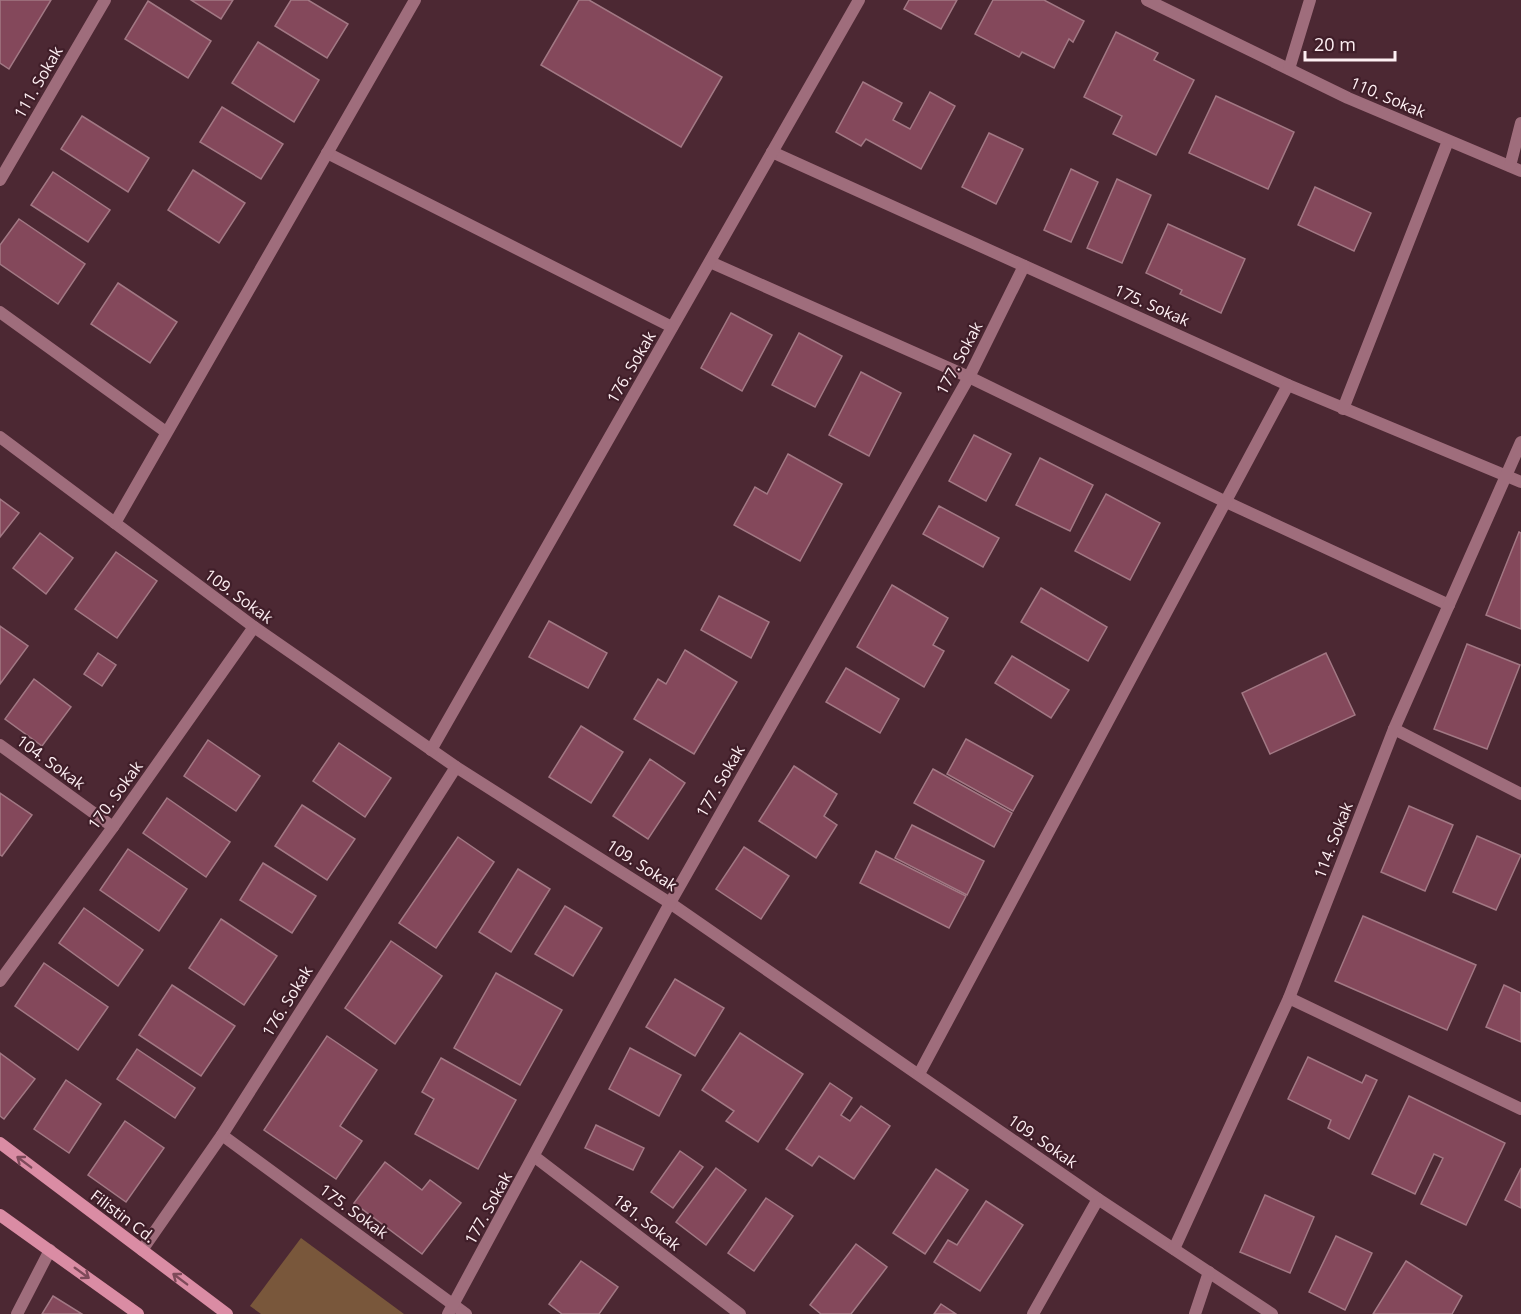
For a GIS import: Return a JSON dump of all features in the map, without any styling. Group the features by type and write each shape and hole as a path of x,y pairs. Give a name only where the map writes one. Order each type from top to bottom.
{"main road":[{"name":"Filistin Cd.","path":"0,1143 227,1314"},
{"path":"0,1215 138,1314"}],"street":[{"name":"111. Sokak","path":"0,180 105,0"},
{"path":"115,523 416,0"},
{"name":"176. Sokak","path":"431,750 859,0"},
{"name":"110. Sokak","path":"1147,0 1348,98 1515,169"},
{"path":"1289,69 1310,0"},
{"path":"1515,169 1521,123"},
{"path":"1343,409 1448,141"},
{"name":"175. Sokak","path":"772,152 1288,385 1521,482"},
{"path":"327,153 672,327"},
{"path":"710,262 969,377 1224,501 1449,605"},
{"name":"177. Sokak","path":"451,1309 670,903 969,377 1024,266"},
{"path":"0,312 166,432"},
{"path":"919,1074 1288,385"},
{"name":"109. Sokak","path":"0,437 254,627 431,750 670,903 1098,1198 1272,1314"},
{"name":"114. Sokak","path":"1174,1249 1289,998 1394,729 1521,442"},
{"name":"170. Sokak","path":"0,981 113,827 254,627"},
{"path":"1394,729 1521,794"},
{"name":"104. Sokak","path":"0,745 113,827"},
{"name":"176. Sokak","path":"142,1250 222,1135 456,767"},
{"path":"1289,998 1521,1109"},
{"name":"175. Sokak","path":"222,1135 451,1309 466,1314"},
{"name":"181. Sokak","path":"535,1156 740,1314"},
{"path":"1033,1314 1098,1198"},
{"path":"17,1314 50,1250"},
{"path":"1195,1314 1209,1272"}],"shaded area":[{"path":"301,1238 404,1314 261,1314 250,1306"}],"building":[{"path":"0,0 51,0 9,69 0,63"},
{"path":"191,0 233,0 221,19"},
{"path":"291,0 308,0 348,24 327,58 275,26"},
{"path":"579,0 589,0 722,77 681,147 541,65"},
{"path":"909,0 957,0 941,29 904,9"},
{"path":"993,0 1044,0 1084,21 1073,42 1069,39 1054,68 1022,52 1019,57 975,34"},
{"path":"148,1 211,41 188,78 125,39"},
{"path":"1116,32 1158,53 1154,60 1194,80 1156,155 1113,134 1122,116 1084,97"},
{"path":"258,42 319,80 294,122 232,83"},
{"path":"863,82 902,103 893,120 910,129 930,92 955,106 921,169 866,139 861,146 836,132"},
{"path":"1216,96 1294,132 1268,189 1189,153"},
{"path":"222,107 283,144 261,179 200,142"},
{"path":"82,116 149,158 128,192 61,149"},
{"path":"989,133 1023,149 996,204 962,187"},
{"path":"1071,169 1098,182 1071,242 1044,230"},
{"path":"193,170 245,203 219,243 168,210"},
{"path":"53,172 110,210 88,242 31,205"},
{"path":"1117,179 1151,195 1122,263 1087,248"},
{"path":"1315,187 1371,213 1354,251 1298,225"},
{"path":"19,219 85,264 58,304 0,264 0,245"},
{"path":"1168,224 1245,259 1221,313 1180,294 1182,290 1146,273"},
{"path":"118,283 177,322 150,363 91,324"},
{"path":"731,313 772,335 742,391 701,368"},
{"path":"799,333 842,356 815,407 772,385"},
{"path":"861,372 901,393 869,456 829,435"},
{"path":"974,435 1011,454 986,501 949,481"},
{"path":"788,454 842,484 800,561 734,525 755,487 767,494"},
{"path":"1040,458 1093,485 1070,531 1016,505"},
{"path":"1106,494 1160,523 1130,580 1075,551"},
{"path":"0,499 19,513 0,537"},
{"path":"939,506 999,538 983,567 923,534"},
{"path":"1519,532 1521,533 1521,629 1486,615"},
{"path":"40,533 73,558 46,594 13,568"},
{"path":"116,552 157,581 117,638 75,609"},
{"path":"892,585 948,618 933,645 944,651 924,687 857,647"},
{"path":"1041,588 1107,627 1088,661 1021,622"},
{"path":"719,596 769,622 751,658 701,630"},
{"path":"549,621 607,653 588,688 529,657"},
{"path":"0,626 28,646 0,684"},
{"path":"1467,644 1520,665 1487,749 1434,729"},
{"path":"685,650 737,682 694,754 634,719 658,679 666,684"},
{"path":"98,653 116,665 102,686 84,674"},
{"path":"1326,653 1355,715 1270,754 1242,693"},
{"path":"1012,656 1069,690 1051,718 995,683"},
{"path":"846,668 899,699 880,733 826,702"},
{"path":"34,679 71,707 42,746 5,719"},
{"path":"581,726 623,752 591,803 549,777"},
{"path":"966,739 1033,776 1013,811 947,774"},
{"path":"208,740 260,776 236,811 184,776"},
{"path":"339,743 391,778 365,817 313,781"},
{"path":"650,759 685,783 648,839 613,816"},
{"path":"794,766 837,794 824,816 837,825 816,858 759,821"},
{"path":"933,769 1012,813 994,847 914,803"},
{"path":"0,793 32,815 2,856 0,855"},
{"path":"167,798 230,842 206,877 143,833"},
{"path":"302,805 355,839 327,880 275,846"},
{"path":"1409,806 1453,825 1425,891 1381,872"},
{"path":"912,825 984,861 967,895 895,858"},
{"path":"1477,836 1521,855 1496,910 1453,892"},
{"path":"458,837 494,862 436,948 399,923"},
{"path":"744,847 789,876 761,919 716,889"},
{"path":"128,849 187,889 159,931 100,890"},
{"path":"876,851 966,896 949,928 860,883"},
{"path":"263,863 316,896 292,933 240,900"},
{"path":"518,869 550,889 511,952 479,932"},
{"path":"565,906 602,928 573,976 535,954"},
{"path":"84,908 143,950 118,986 59,943"},
{"path":"1363,916 1476,965 1447,1030 1335,981"},
{"path":"221,919 277,956 244,1005 189,968"},
{"path":"391,941 442,976 395,1044 345,1008"},
{"path":"44,963 108,1007 78,1050 15,1006"},
{"path":"496,973 562,1010 520,1085 454,1048"},
{"path":"675,979 724,1008 695,1056 646,1027"},
{"path":"172,985 235,1026 201,1076 139,1035"},
{"path":"1504,985 1521,993 1521,1042 1486,1027"},
{"path":"740,1033 803,1074 758,1142 726,1121 734,1111 702,1090"},
{"path":"327,1036 377,1070 340,1126 362,1141 336,1179 264,1130"},
{"path":"630,1048 681,1075 659,1116 609,1089"},
{"path":"137,1049 195,1088 175,1118 117,1079"},
{"path":"0,1053 35,1079 4,1119 0,1116"},
{"path":"1308,1057 1362,1083 1366,1075 1377,1080 1349,1139 1328,1128 1331,1120 1288,1099"},
{"path":"441,1058 516,1100 478,1169 415,1134 434,1099 422,1092"},
{"path":"66,1080 101,1104 69,1153 34,1129"},
{"path":"830,1083 852,1098 841,1115 850,1121 861,1106 890,1126 854,1179 819,1156 812,1166 786,1149"},
{"path":"1409,1096 1505,1143 1466,1225 1421,1204 1443,1158 1434,1154 1415,1194 1372,1174"},
{"path":"125,1121 164,1148 126,1202 88,1175"},
{"path":"596,1125 644,1148 633,1170 585,1148"},
{"path":"680,1151 703,1167 673,1208 651,1192"},
{"path":"385,1162 422,1190 430,1180 461,1203 422,1254 354,1203"},
{"path":"716,1168 746,1190 706,1245 676,1222"},
{"path":"1521,1168 1521,1208 1505,1200"},
{"path":"936,1169 968,1190 925,1254 893,1233"},
{"path":"1265,1195 1314,1217 1290,1273 1240,1252"},
{"path":"766,1198 793,1216 754,1271 728,1253"},
{"path":"986,1201 1023,1225 980,1291 934,1262 948,1240 957,1245"},
{"path":"1336,1236 1372,1253 1345,1310 1309,1292"},
{"path":"856,1244 887,1267 851,1314 821,1314 810,1305"},
{"path":"581,1261 618,1287 599,1314 562,1314 549,1304"},
{"path":"1406,1261 1462,1296 1452,1314 1373,1314"},
{"path":"53,1296 82,1314 42,1314"},
{"path":"941,1304 956,1314 934,1314"}]}
